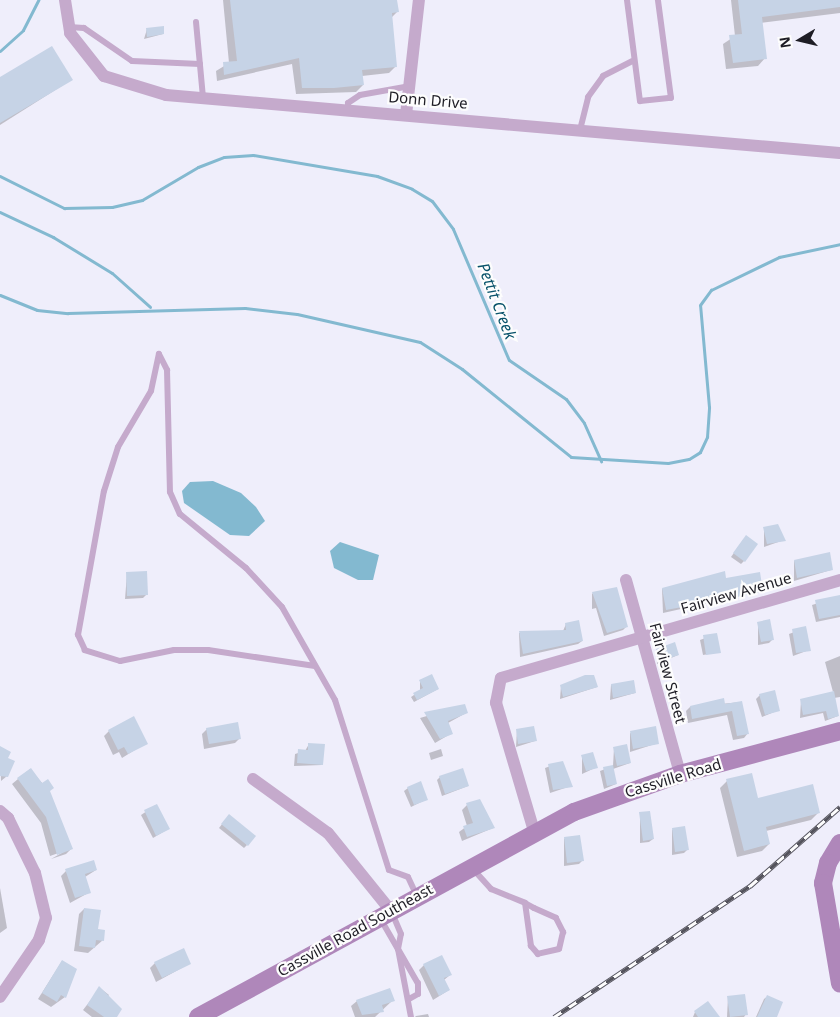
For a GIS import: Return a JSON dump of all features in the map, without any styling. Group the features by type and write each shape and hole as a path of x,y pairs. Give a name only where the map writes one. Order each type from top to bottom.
{"main road":[{"name":"Cassville Road","path":"512,843 593,804 680,774 840,731"},
{"name":"Cassville Road Southeast","path":"202,1016 512,843"},
{"path":"840,843 828,863 823,884 840,984"}],"street":[{"name":"Donn Drive","path":"65,0 69,27 104,76 166,95 840,153"},
{"path":"406,115 419,0"},
{"name":"Fairview Street","path":"626,580 680,774"},
{"name":"Fairview Avenue","path":"534,831 496,703 501,678 840,580"},
{"path":"253,779 328,833 385,914"},
{"path":"0,811 8,818 35,873 46,918 39,940 0,997"}],"lane":[{"path":"628,0 632,61 640,102 671,98 658,0"},
{"path":"196,22 203,98"},
{"path":"69,27 84,28 132,61 200,64"},
{"path":"580,130 588,98 603,76 632,61"},
{"path":"348,110 348,103 360,95 410,86"},
{"path":"315,666 208,650 174,650 120,661 85,650 78,635 104,491 118,447 151,391 159,354 167,370 170,492 180,514 246,568 276,600 315,666 335,700 350,740 389,870 408,878 417,896"},
{"path":"472,866 491,889 525,903 556,918 564,932 559,949 538,954 531,946 525,903"},
{"path":"385,914 401,934 398,948 404,994 409,999 412,1017"},
{"path":"385,914 398,948 418,983 418,994 409,999"}],"water":[{"path":"213,481 241,493 256,507 265,521 249,536 230,535 184,503 182,491 190,482"},
{"path":"340,542 379,555 373,580 358,580 334,568 330,551"}],"building":[{"path":"230,0 397,0 399,12 392,13 397,67 362,70 364,85 334,88 302,88 299,58 224,75 223,62 237,61"},
{"path":"738,0 840,0 840,7 762,17 767,59 733,63 729,35 742,34"},
{"path":"164,26 164,34 147,37 146,28"},
{"path":"52,46 73,80 0,123 0,77"},
{"path":"778,524 786,541 767,544 763,527"},
{"path":"746,535 758,544 745,562 733,553"},
{"path":"830,552 833,570 797,578 794,560"},
{"path":"147,571 148,595 127,596 126,572"},
{"path":"725,571 726,578 760,572 763,592 666,610 662,588"},
{"path":"617,587 628,627 607,633 592,592"},
{"path":"840,595 840,615 819,619 815,600"},
{"path":"770,619 774,640 761,642 757,622"},
{"path":"579,620 583,641 523,654 519,631 566,630 565,623"},
{"path":"806,626 811,651 796,653 792,629"},
{"path":"717,633 721,653 706,655 703,635"},
{"path":"675,642 679,655 660,661 656,649"},
{"path":"432,674 439,689 417,700 413,693 423,688 419,680"},
{"path":"585,675 594,675 598,687 563,697 560,685"},
{"path":"634,680 636,693 613,698 611,684"},
{"path":"775,690 780,711 765,715 759,694"},
{"path":"834,691 839,716 828,719 826,711 803,715 800,699"},
{"path":"724,698 725,704 742,701 749,734 737,736 732,711 692,719 690,706"},
{"path":"465,704 468,713 448,721 453,734 440,739 424,712"},
{"path":"134,716 148,744 128,754 124,747 118,750 108,730"},
{"path":"238,722 241,739 209,744 206,728"},
{"path":"534,726 537,741 518,744 516,729"},
{"path":"656,726 659,744 633,749 630,731"},
{"path":"308,743 325,744 323,765 297,763 298,749 308,750"},
{"path":"627,744 631,763 617,766 613,747"},
{"path":"0,746 11,752 8,758 15,761 8,777 0,776"},
{"path":"593,752 598,768 586,771 581,755"},
{"path":"563,761 573,787 553,790 548,764"},
{"path":"613,765 617,784 607,786 603,767"},
{"path":"31,768 42,783 48,779 54,788 50,791 73,849 57,855 46,817 17,778"},
{"path":"463,768 469,786 445,794 439,776"},
{"path":"752,773 758,798 813,784 820,813 766,827 770,844 744,851 726,779"},
{"path":"421,781 428,800 414,805 407,787"},
{"path":"480,799 495,828 467,837 463,826 473,823 466,803"},
{"path":"157,804 170,829 156,836 144,810"},
{"path":"650,811 654,839 643,841 639,812"},
{"path":"229,814 256,836 248,846 221,824"},
{"path":"685,826 689,850 675,852 672,828"},
{"path":"580,835 584,861 567,863 564,837"},
{"path":"94,860 97,870 85,874 91,893 75,898 65,869"},
{"path":"84,908 101,910 98,929 105,930 104,941 96,940 95,948 79,946"},
{"path":"184,948 191,964 162,978 154,962"},
{"path":"442,955 452,975 444,978 450,990 439,996 423,964"},
{"path":"62,960 77,969 66,998 61,995 57,1002 42,993"},
{"path":"99,986 122,1009 117,1017 104,1017 87,1005"},
{"path":"390,988 395,1001 382,1005 384,1012 362,1015 356,1000"},
{"path":"745,994 748,1015 730,1017 727,996"},
{"path":"767,995 783,1002 777,1017 757,1017"},
{"path":"708,1001 720,1017 698,1017 694,1011"}],"waterway":[{"path":"0,51 23,30 38,0"},
{"name":"Pettit Creek","path":"0,176 64,208 112,207 142,200 198,167 224,157 253,155 377,176 412,189 432,201 453,229 509,360 566,399 584,423 601,461"},
{"path":"0,212 53,237 112,273 150,307"},
{"path":"0,295 37,310 68,313 245,308 297,314 420,342 462,369 571,457 668,463 689,459 700,452 707,437 709,407 700,305 711,290 779,257 840,244"}],"railway":[{"path":"554,1017 750,886 840,807"}]}
